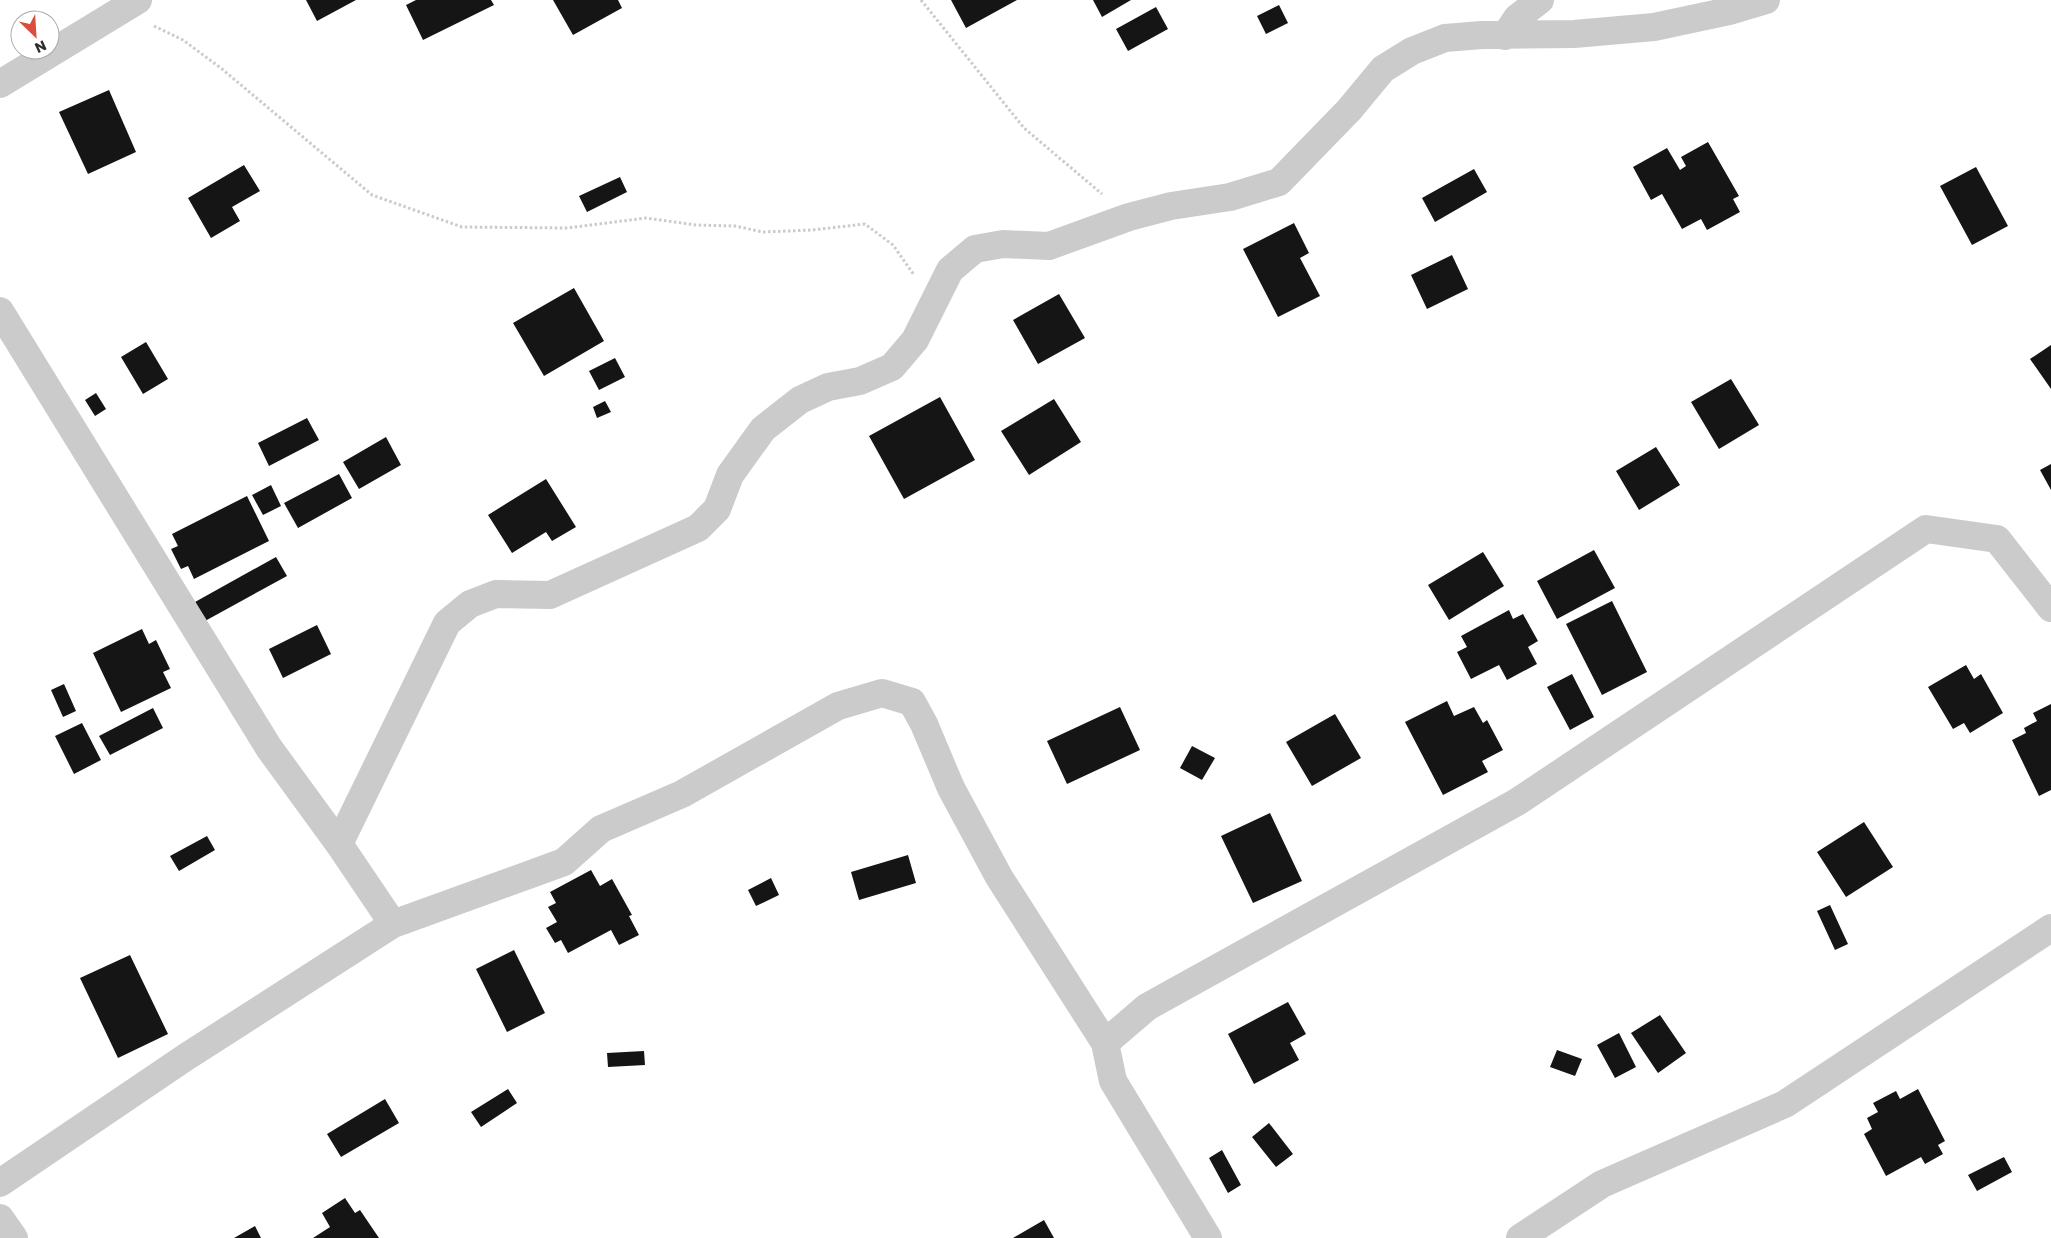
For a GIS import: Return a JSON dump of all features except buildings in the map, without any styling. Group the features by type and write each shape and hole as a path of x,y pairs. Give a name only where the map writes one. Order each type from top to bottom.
{"street":[{"path":"339,844 447,623 470,604 496,594 550,595 698,528 717,510 730,476 763,429 800,400 828,387 860,381 892,367 915,340 950,270 975,249 1003,244 1049,246 1129,217 1171,206 1230,198 1278,182 1349,110 1383,69 1412,51 1446,38 1482,35 1540,0"},
{"path":"1513,18 1574,34 1654,27 1729,11 1766,0"},
{"path":"0,84 131,5"},
{"path":"0,311 269,748 339,844 393,924"},
{"path":"1106,1043 1147,1008 1517,802 1926,529 1998,540 2049,602"},
{"path":"0,1183 251,1014 393,924 564,862 600,829 682,794 838,706 882,693 912,702 924,724 951,788 999,878 1106,1043 1113,1081 1204,1237"},
{"path":"1520,1238 1602,1184 1785,1104 2051,928"},
{"path":"0,1218 14,1238"}],"path":[{"path":"921,0 1024,128 1129,217"},
{"path":"131,5 222,69 372,194 446,222 462,227 520,229 568,228 646,218 696,225 735,226 763,232 812,230 866,224 893,245 933,301"}]}
